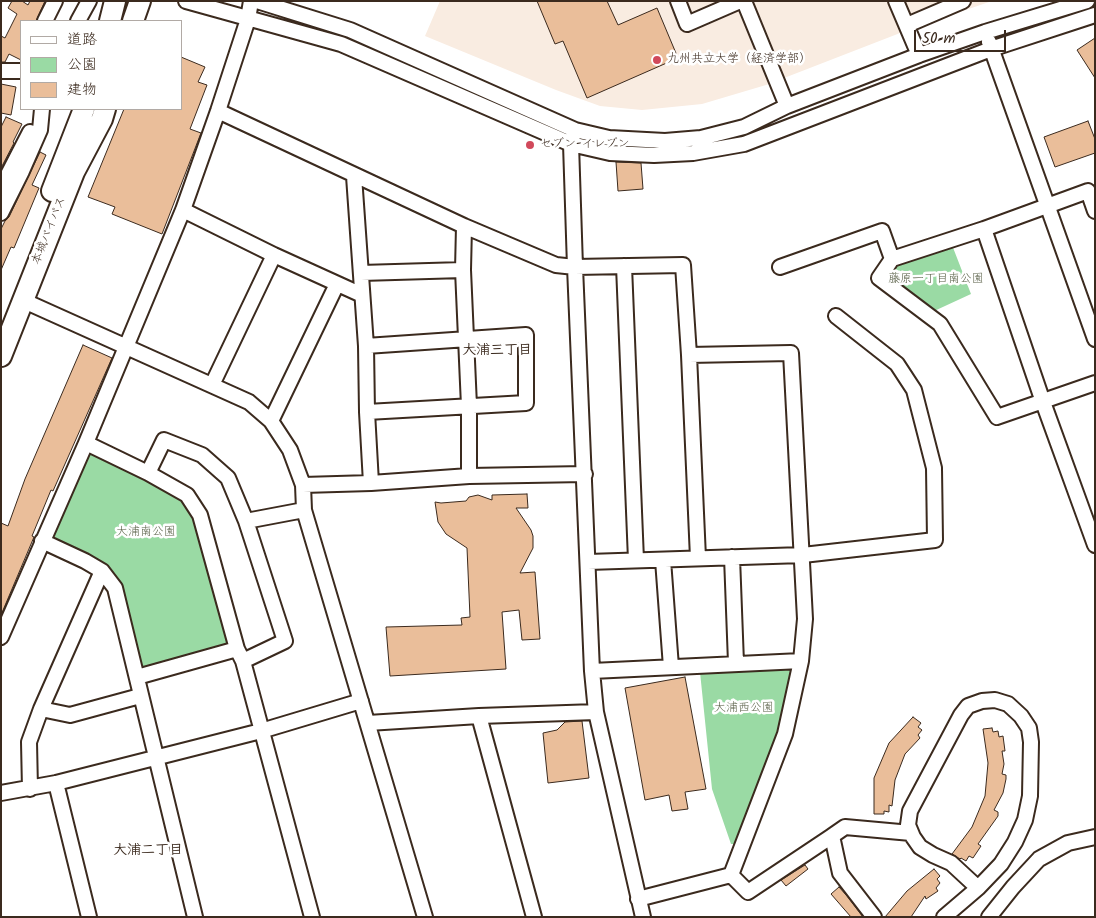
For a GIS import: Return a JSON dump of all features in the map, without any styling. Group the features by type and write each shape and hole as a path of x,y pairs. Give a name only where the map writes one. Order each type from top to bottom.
{"highway":[{"path":"110,20 115,1"},
{"path":"133,20 140,1"},
{"name":"本城バイパス","path":"1,318 84,110"},
{"name":"本城バイパス","path":"1,356 74,172 102,119 105,110"}],"street":[{"path":"46,20 55,1"},
{"path":"79,20 89,1"},
{"path":"186,1 341,44 571,144 610,152 654,154 693,153 744,144 991,49 1095,15"},
{"path":"1,637 86,444 183,210 248,19 251,1"},
{"path":"257,1 350,30 575,130 609,138 665,141 701,138 744,127 787,106 919,55 985,32 1087,1"},
{"path":"678,1 687,24 740,1"},
{"path":"744,1 787,106"},
{"path":"896,1 919,55"},
{"path":"907,26 963,1"},
{"path":"985,32 1046,206 1091,317 1095,338"},
{"path":"1,71 20,71"},
{"path":"1,188 30,131 33,110"},
{"path":"1,213 22,172 40,130 42,110"},
{"path":"218,111 354,176 556,265 575,267 683,265 698,558"},
{"path":"575,130 571,144 592,671 596,712 643,917"},
{"path":"354,176 366,346 371,482"},
{"path":"1095,211 1088,192 892,259 879,278 940,324 997,417 1095,383"},
{"path":"183,210 274,255 362,295"},
{"path":"464,226 463,270 469,406 469,476"},
{"path":"984,229 1043,402 1095,545"},
{"path":"780,267 882,231 892,259"},
{"path":"212,385 274,255"},
{"path":"624,266 636,560"},
{"path":"361,272 463,270"},
{"path":"271,421 337,284"},
{"path":"22,300 249,402 271,421 290,450 302,485 304,510 425,917"},
{"path":"588,562 803,555 935,540 934,468 914,390 897,364 836,316"},
{"path":"366,346 526,335 526,403 367,412"},
{"path":"689,355 791,352 806,619 801,661 785,734 731,875"},
{"path":"137,677 240,655 285,642 246,520 228,478 202,455 164,440 148,472"},
{"path":"86,444 148,472 187,495 200,515 312,917"},
{"path":"302,485 469,476 585,474"},
{"path":"246,520 304,510"},
{"path":"42,541 102,571 115,588 140,696 196,917"},
{"path":"732,557 736,663"},
{"path":"664,560 671,667"},
{"path":"30,789 29,742 41,709 102,571"},
{"path":"592,671 801,661"},
{"path":"41,709 70,715 140,696"},
{"path":"944,917 978,888 1001,864 1015,842 1025,820 1030,796 1031,742 1029,728 1021,716 1008,704 995,700 982,701 968,706 961,715 910,811 908,825 920,847 951,863 978,888"},
{"path":"1,793 56,784 261,731 361,701"},
{"path":"368,724 479,716 596,712"},
{"path":"479,716 534,917"},
{"path":"56,784 89,917"},
{"path":"731,875 748,892 845,827 911,833"},
{"path":"832,836 840,873 874,917"},
{"path":"989,917 1039,859 1068,843 1095,837"},
{"path":"638,898 731,875"}],"shaded area":[{"name":"九州共立大学（経済学部）","path":"440,1 992,1 913,28 766,85 702,104 642,110 600,106 425,36"}],"green space":[{"name":"藤原一丁目南公園","path":"952,245 971,294 932,312 887,276 895,264"},
{"name":"大浦南公園","path":"92,452 164,486 184,499 194,516 230,642 228,647 146,670 141,668 118,582 111,571 98,560 55,539 53,534 86,455"},
{"name":"大浦西公園","path":"787,666 793,675 777,741 737,844 731,844 712,789 700,672"}],"building":[{"path":"12,1 22,1 28,5 30,1 45,1 36,20 20,20 20,60 9,54 5,62 1,62 1,36 5,38 17,14 8,8"},
{"path":"537,1 607,1 618,25 657,8 678,58 587,98 563,41 555,44"},
{"path":"1095,38 1095,78 1077,50"},
{"path":"182,57 205,67 198,82 207,85 190,129 201,133 162,234 112,214 115,207 88,197 124,110 182,110"},
{"path":"1,84 16,87 11,115 1,113"},
{"path":"6,117 22,124 1,168 1,127"},
{"path":"1088,121 1095,139 1095,153 1055,167 1044,137"},
{"path":"40,152 46,155 32,185 39,188 14,248 11,247 1,270 1,229 9,217"},
{"path":"616,162 641,163 643,189 618,191"},
{"path":"83,345 112,358 53,491 51,490 32,536 34,537 1,615 1,523 8,526 25,479"},
{"path":"527,494 528,508 516,508 531,530 533,548 520,573 535,572 540,639 522,640 519,610 502,612 506,669 390,676 386,627 462,625 461,618 470,617 467,548 446,534 438,522 435,502 466,501 469,497 478,495 492,500 492,495"},
{"path":"685,677 706,789 685,792 688,809 672,811 669,795 645,800 625,688"},
{"path":"913,717 921,723 918,727 922,730 918,735 920,738 905,754 895,780 892,806 889,805 889,812 884,811 884,814 874,814 874,778 889,743"},
{"path":"582,721 589,778 548,783 543,733 557,730 565,722"},
{"path":"992,728 993,732 998,731 999,737 1003,736 1005,751 1002,751 1004,764 1002,774 1006,775 1006,779 1003,793 994,810 998,812 998,816 978,844 981,846 973,858 969,856 966,861 952,854 972,827 985,796 988,763 983,729"},
{"path":"805,865 808,869 786,886 781,880"},
{"path":"934,869 940,876 937,879 940,883 936,888 938,891 926,899 925,896 911,917 885,917 907,891"},
{"path":"839,887 863,917 851,917 831,894"}],"place":[{"name":"九州共立大学（経済学部）","path":"657,60"},
{"name":"セブン-イレブン","path":"530,145"}],"district":[{"name":"大浦三丁目","path":"497,352"},
{"name":"大浦二丁目","path":"148,852"}]}
